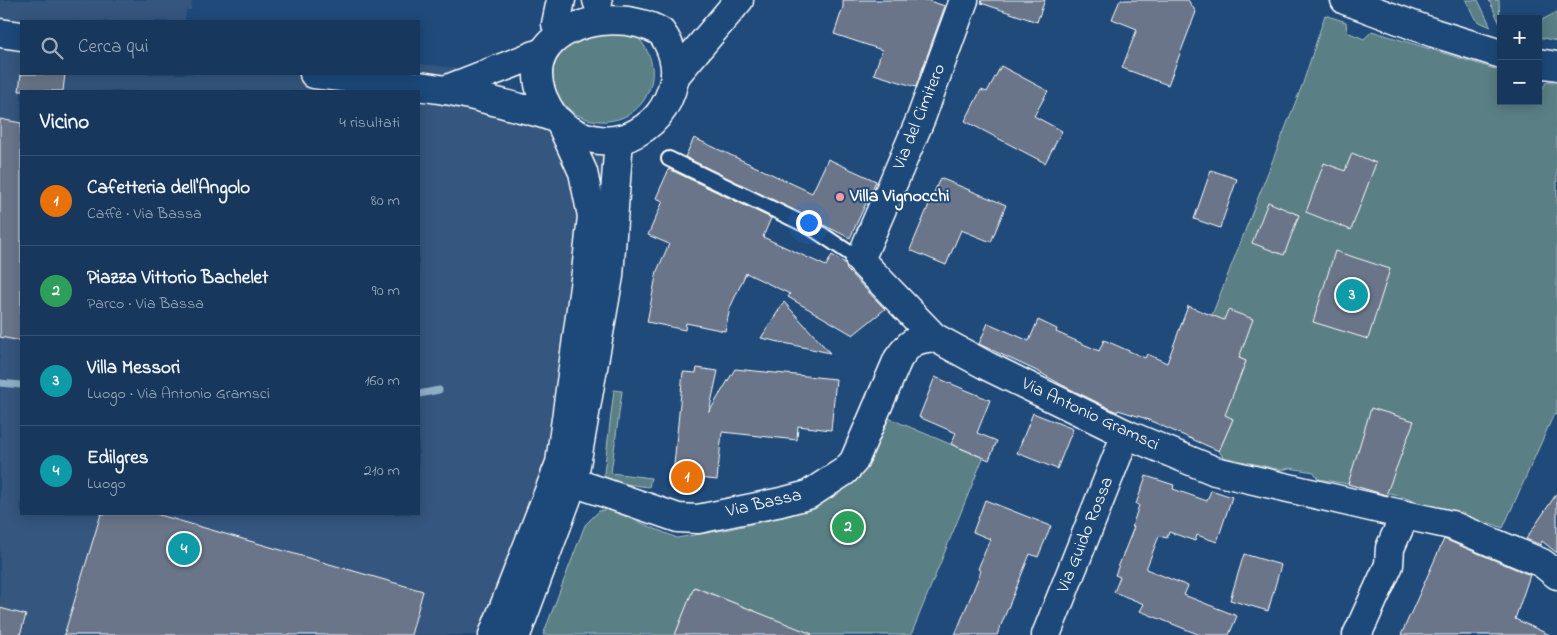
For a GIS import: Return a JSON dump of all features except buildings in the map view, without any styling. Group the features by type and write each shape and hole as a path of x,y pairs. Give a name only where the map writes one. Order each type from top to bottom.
{"street":[{"path":"675,76 739,0"},
{"name":"Via del Cimitero","path":"860,260 921,118 964,0"},
{"path":"1345,0 1434,33 1497,53"},
{"path":"598,1 647,6 654,22 667,39 674,58 675,76 670,96 660,115 644,129 627,137 609,141 588,138 570,130 558,120 547,107 539,88 538,68 540,53 558,12 565,16 598,1"},
{"path":"0,33 20,36"},
{"path":"445,90 540,53"},
{"path":"1542,64 1557,66"},
{"path":"322,75 445,90 558,120 583,172 592,216 560,463 493,635"},
{"path":"516,635 573,482 609,276 619,139"},
{"name":"Via Antonio Gramsci","path":"860,260 934,337 988,367 1126,434 1215,471 1451,525 1542,563 1557,575"},
{"name":"Via Bassa","path":"573,482 678,518 698,519 727,514 808,495 845,471 854,461 898,359 908,344 919,339 934,337"},
{"name":"Via Guido Rossa","path":"1046,635 1126,434"},
{"path":"1357,635 1389,564 1390,548 1405,515"}],"lane":[{"name":"Via Antonio Gramsci","path":"669,159 812,228 860,260"}],"shaded area":[{"path":"0,0 192,0 191,10 186,10 185,20 20,20 20,75 420,75 420,64 468,69 612,155 588,332 507,635 0,635"}],"green space":[{"path":"1466,0 1478,0 1491,27 1477,21"},
{"path":"1489,0 1499,0 1500,15 1497,15 1497,17"},
{"path":"1557,12 1557,41 1542,38 1542,20"},
{"path":"1325,15 1346,22 1347,32 1364,39 1372,31 1497,70 1497,105 1542,105 1542,90 1547,81 1557,83 1557,415 1554,414 1503,528 1490,523 1480,524 1391,493 1386,495 1348,484 1318,479 1314,472 1289,468 1282,470 1223,457 1219,451 1233,419 1211,409 1235,390 1246,361 1201,343 1303,83"},
{"path":"585,25 638,37 649,54 652,67 650,87 641,104 628,115 613,120 596,121 580,116 567,107 557,93 553,75 556,54 562,45"},
{"path":"614,390 622,391 611,473 651,478 649,487 603,481"},
{"path":"886,417 983,458 911,635 813,635 695,587 675,635 543,635 585,525 599,511 608,509 677,538 730,529 791,515 814,506"}],"waterway":[{"path":"0,383 20,385"},
{"path":"420,394 439,390"}],"place":[{"name":"Villa Vignocchi","path":"840,197"},
{"name":"Villa Messori","path":"1352,295"},
{"name":"Cafetteria dell'Angolo","path":"687,477"},
{"name":"Piazza Vittorio Bachelet","path":"848,527"},
{"name":"Edilgres","path":"184,549"}]}
